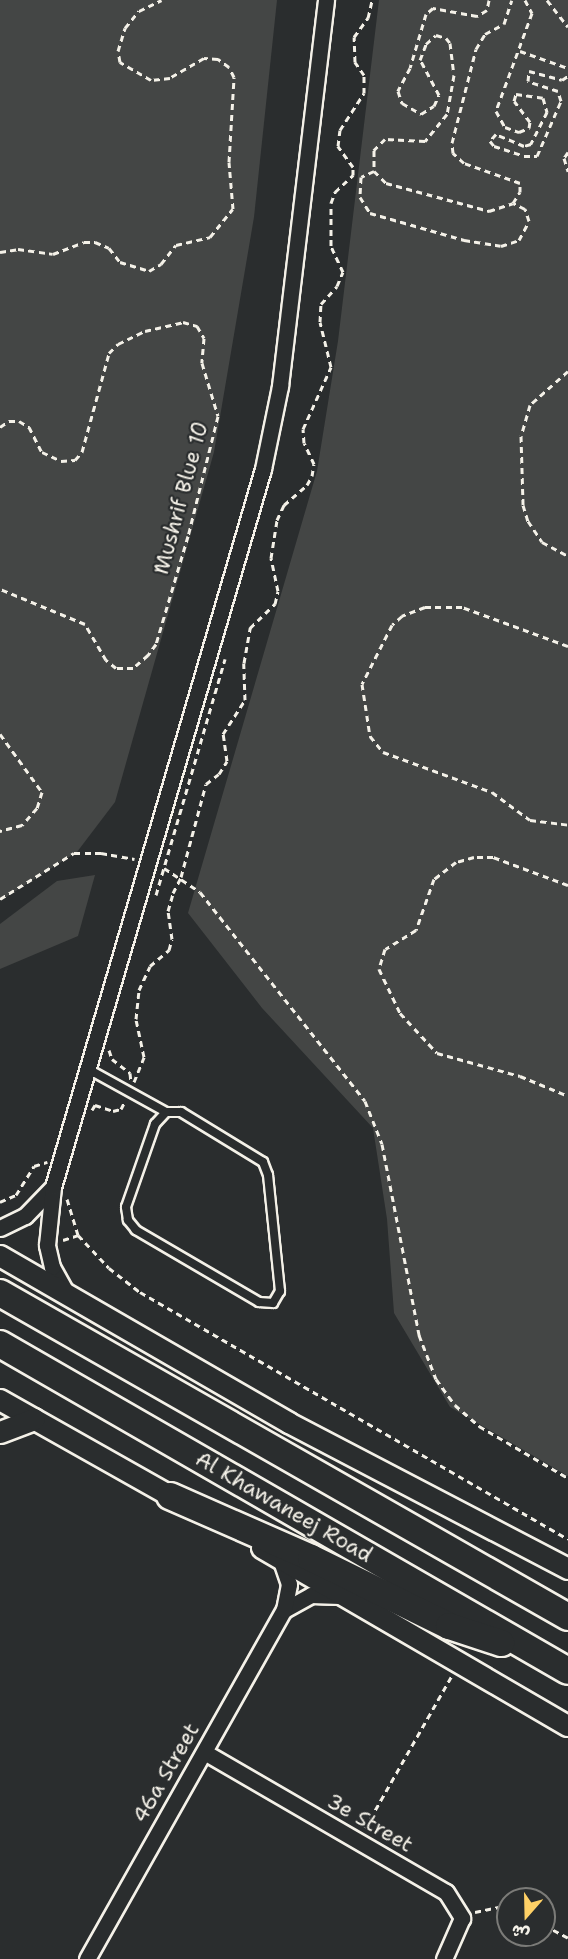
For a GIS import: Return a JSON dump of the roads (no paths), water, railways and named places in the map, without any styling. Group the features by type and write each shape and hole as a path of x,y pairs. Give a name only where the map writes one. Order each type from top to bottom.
{"highway":[{"path":"0,1293 568,1617"},
{"name":"Al Khawaneej Road","path":"0,1344 568,1671"},
{"path":"170,1496 470,1635 518,1643"}],"main road":[{"path":"0,1432 34,1419"}],"street":[{"path":"67,1294 52,1267 47,1245 53,1187 150,863 270,442 326,0"},
{"path":"0,1228 25,1216 53,1187"},
{"path":"0,1256 289,1423 568,1569"},
{"path":"0,1400 353,1599 568,1726"},
{"name":"46a Street","path":"87,1959 206,1753 284,1610 289,1584 280,1558"},
{"path":"284,1610 310,1595 332,1594 353,1599"},
{"name":"3e Street","path":"206,1753 446,1892 462,1918 444,1959"}],"lane":[{"path":"88,1069 166,1112 181,1112 263,1162 268,1175 280,1291 273,1303 259,1302 136,1230 128,1220 126,1207 152,1132 158,1119 166,1112"}]}
